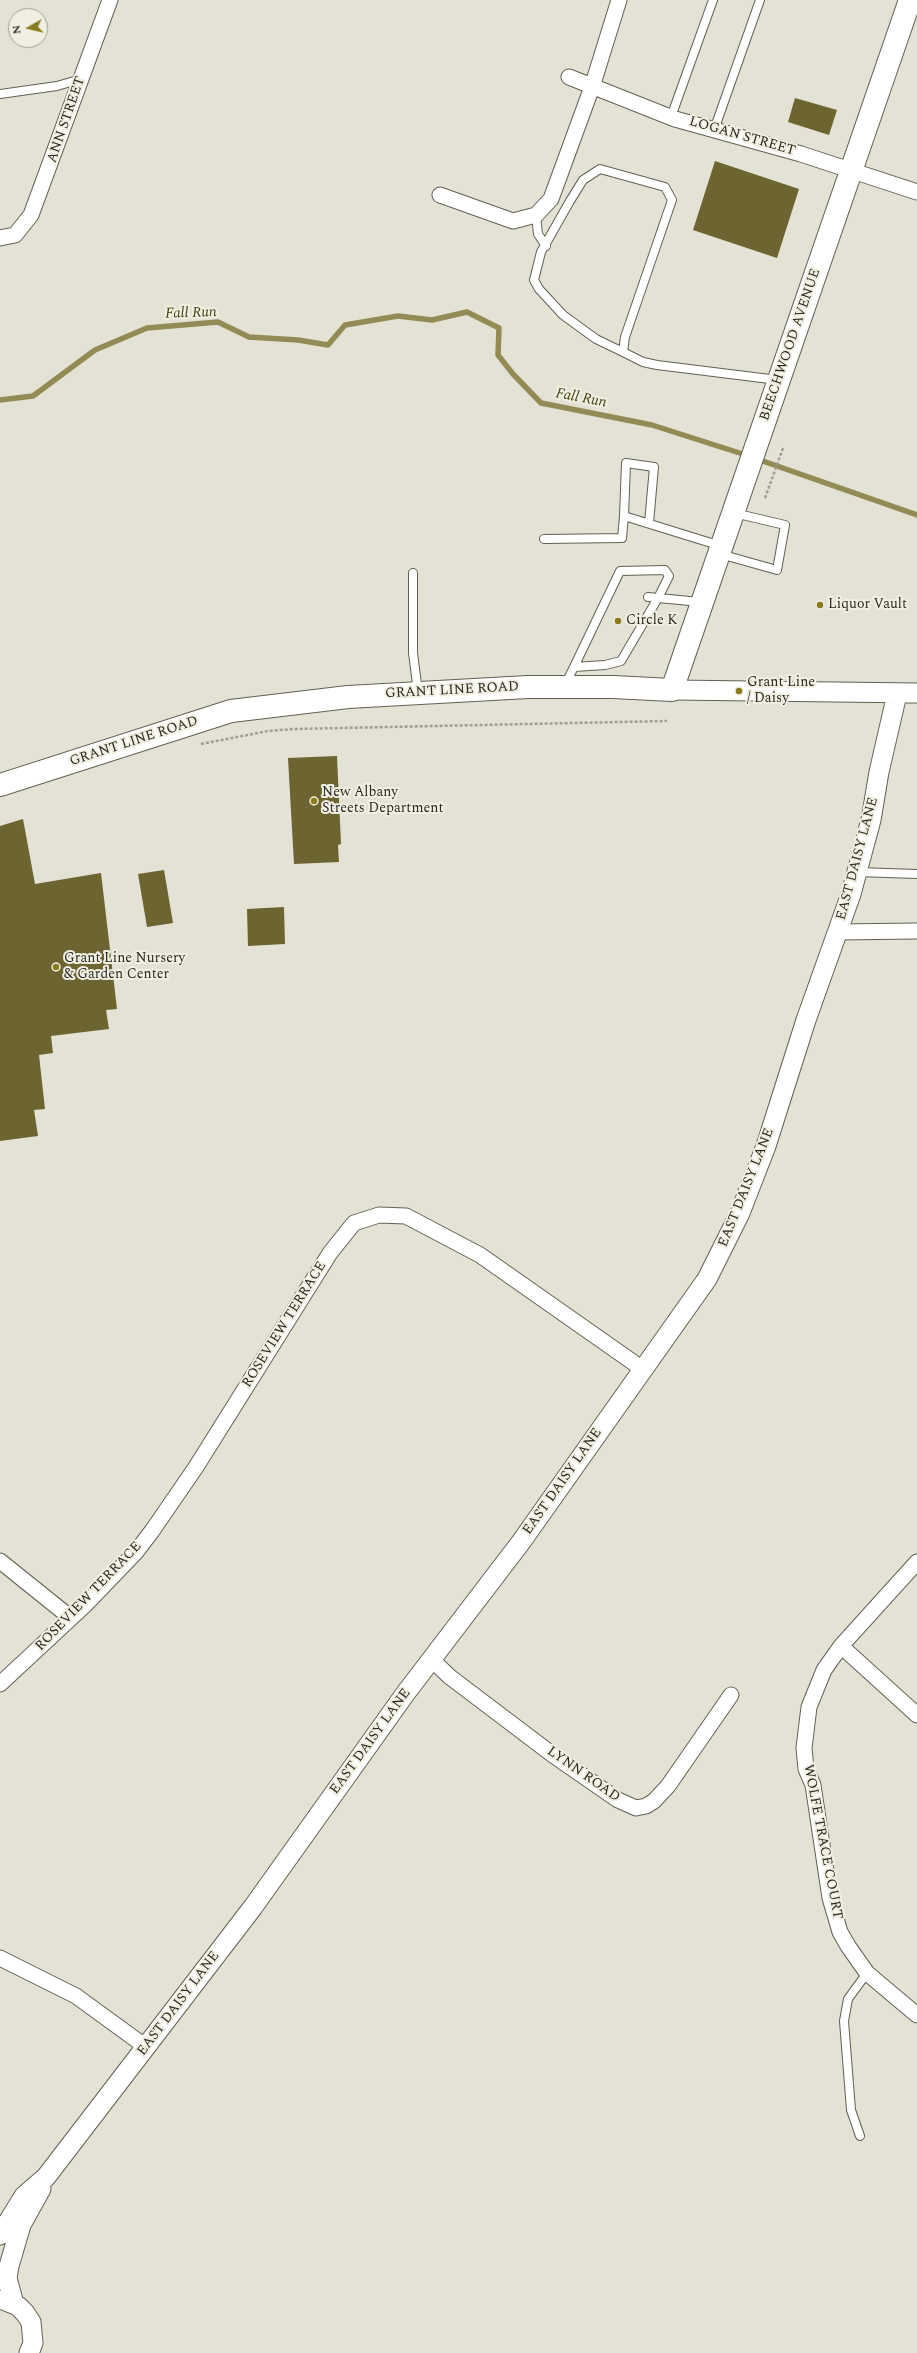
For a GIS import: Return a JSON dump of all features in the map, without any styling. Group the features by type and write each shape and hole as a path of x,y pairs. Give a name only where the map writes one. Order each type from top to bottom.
{"main road":[{"name":"BEECHWOOD AVENUE","path":"672,690 910,0"},
{"name":"GRANT LINE ROAD","path":"0,785 231,711 310,700 418,693 564,687 672,690"}],"street":[{"name":"ANN STREET","path":"0,238 16,235 31,215 110,0"},
{"path":"440,195 513,221 536,215 551,199 592,87 619,0"},
{"name":"LOGAN STREET","path":"569,77 671,117 851,170 917,192"},
{"name":"GRANT LINE ROAD","path":"672,690 898,694 917,693"},
{"name":"EAST DAISY LANE","path":"0,2235 24,2196 46,2177 253,1907 405,1694 432,1660 644,1370 707,1279 740,1213 766,1146 806,1020 838,932 857,872 898,694"},
{"path":"838,932 917,931"},
{"name":"ROSEVIEW TERRACE","path":"0,1684 71,1618 136,1552 196,1467 330,1253 354,1223 379,1215 406,1216 480,1255 644,1370"},
{"path":"0,1561 71,1618"},
{"name":"WOLFE TRACE COURT","path":"917,1562 841,1646 815,1688 809,1707 804,1748 806,1769 813,1785 830,1898 840,1932 867,1973 917,2015"},
{"path":"841,1646 917,1715"},
{"name":"LYNN ROAD","path":"432,1660 456,1681 554,1755 618,1800 636,1808 646,1806 654,1801 668,1786 731,1696"},
{"path":"0,1958 76,1996 146,2047"},
{"name":"EAST DAISY LANE","path":"7,2301 7,2278 9,2266 21,2225 36,2200 46,2177"},
{"path":"7,2301 26,2313 31,2322 33,2338 29,2353"}],"lane":[{"path":"671,117 713,0"},
{"path":"714,130 760,0"},
{"path":"0,94 57,86 81,79"},
{"path":"623,352 625,338 672,200 665,187 600,169 583,180 546,246 541,252 534,280 539,289 563,315 596,339 623,352 644,362 657,365 779,380"},
{"path":"536,215 538,234 546,246"},
{"path":"544,539 622,538 626,463 654,467 649,523"},
{"path":"624,516 649,523 777,570 784,525 733,513"},
{"path":"564,687 574,667 588,645 603,614 610,593 620,571 665,570 669,576 646,620 625,647 620,661 606,666 574,667"},
{"path":"413,573 413,653 418,693"},
{"path":"610,593 619,594"},
{"path":"648,597 702,602"},
{"path":"637,619 646,620"},
{"path":"857,872 917,874"},
{"path":"860,2136 851,2110 844,2020 848,1999 867,1973"}],"path":[{"path":"765,498 783,448"},
{"path":"225,739 294,729 667,721"}],"building":[{"path":"795,98 837,110 829,135 788,122"},
{"path":"715,161 799,189 777,258 693,230"},
{"name":"New Albany Streets Department","path":"337,756 341,844 338,845 339,862 294,864 288,758"},
{"name":"Grant Line Nursery & Garden Center","path":"23,819 35,884 101,873 117,1009 106,1010 109,1029 51,1036 53,1053 39,1055 45,1109 34,1110 38,1136 0,1141 0,826"},
{"path":"164,870 173,923 147,927 138,874"},
{"path":"284,907 285,944 248,946 247,909"}],"waterway":[{"name":"Fall Run","path":"0,400 33,396 95,350 147,328 218,322 249,337 298,340 328,345 345,325 398,316 432,320 467,312 499,328 498,355 513,374 541,403 652,425 749,456"},
{"name":"Fall Run","path":"757,459 917,515"}],"place":[{"name":"Liquor Vault","path":"820,605"},
{"name":"Circle K","path":"618,621"},
{"name":"Grant Line / Daisy","path":"739,691"},
{"name":"New Albany Streets Department","path":"314,801"},
{"name":"Grant Line Nursery & Garden Center","path":"56,967"}]}
